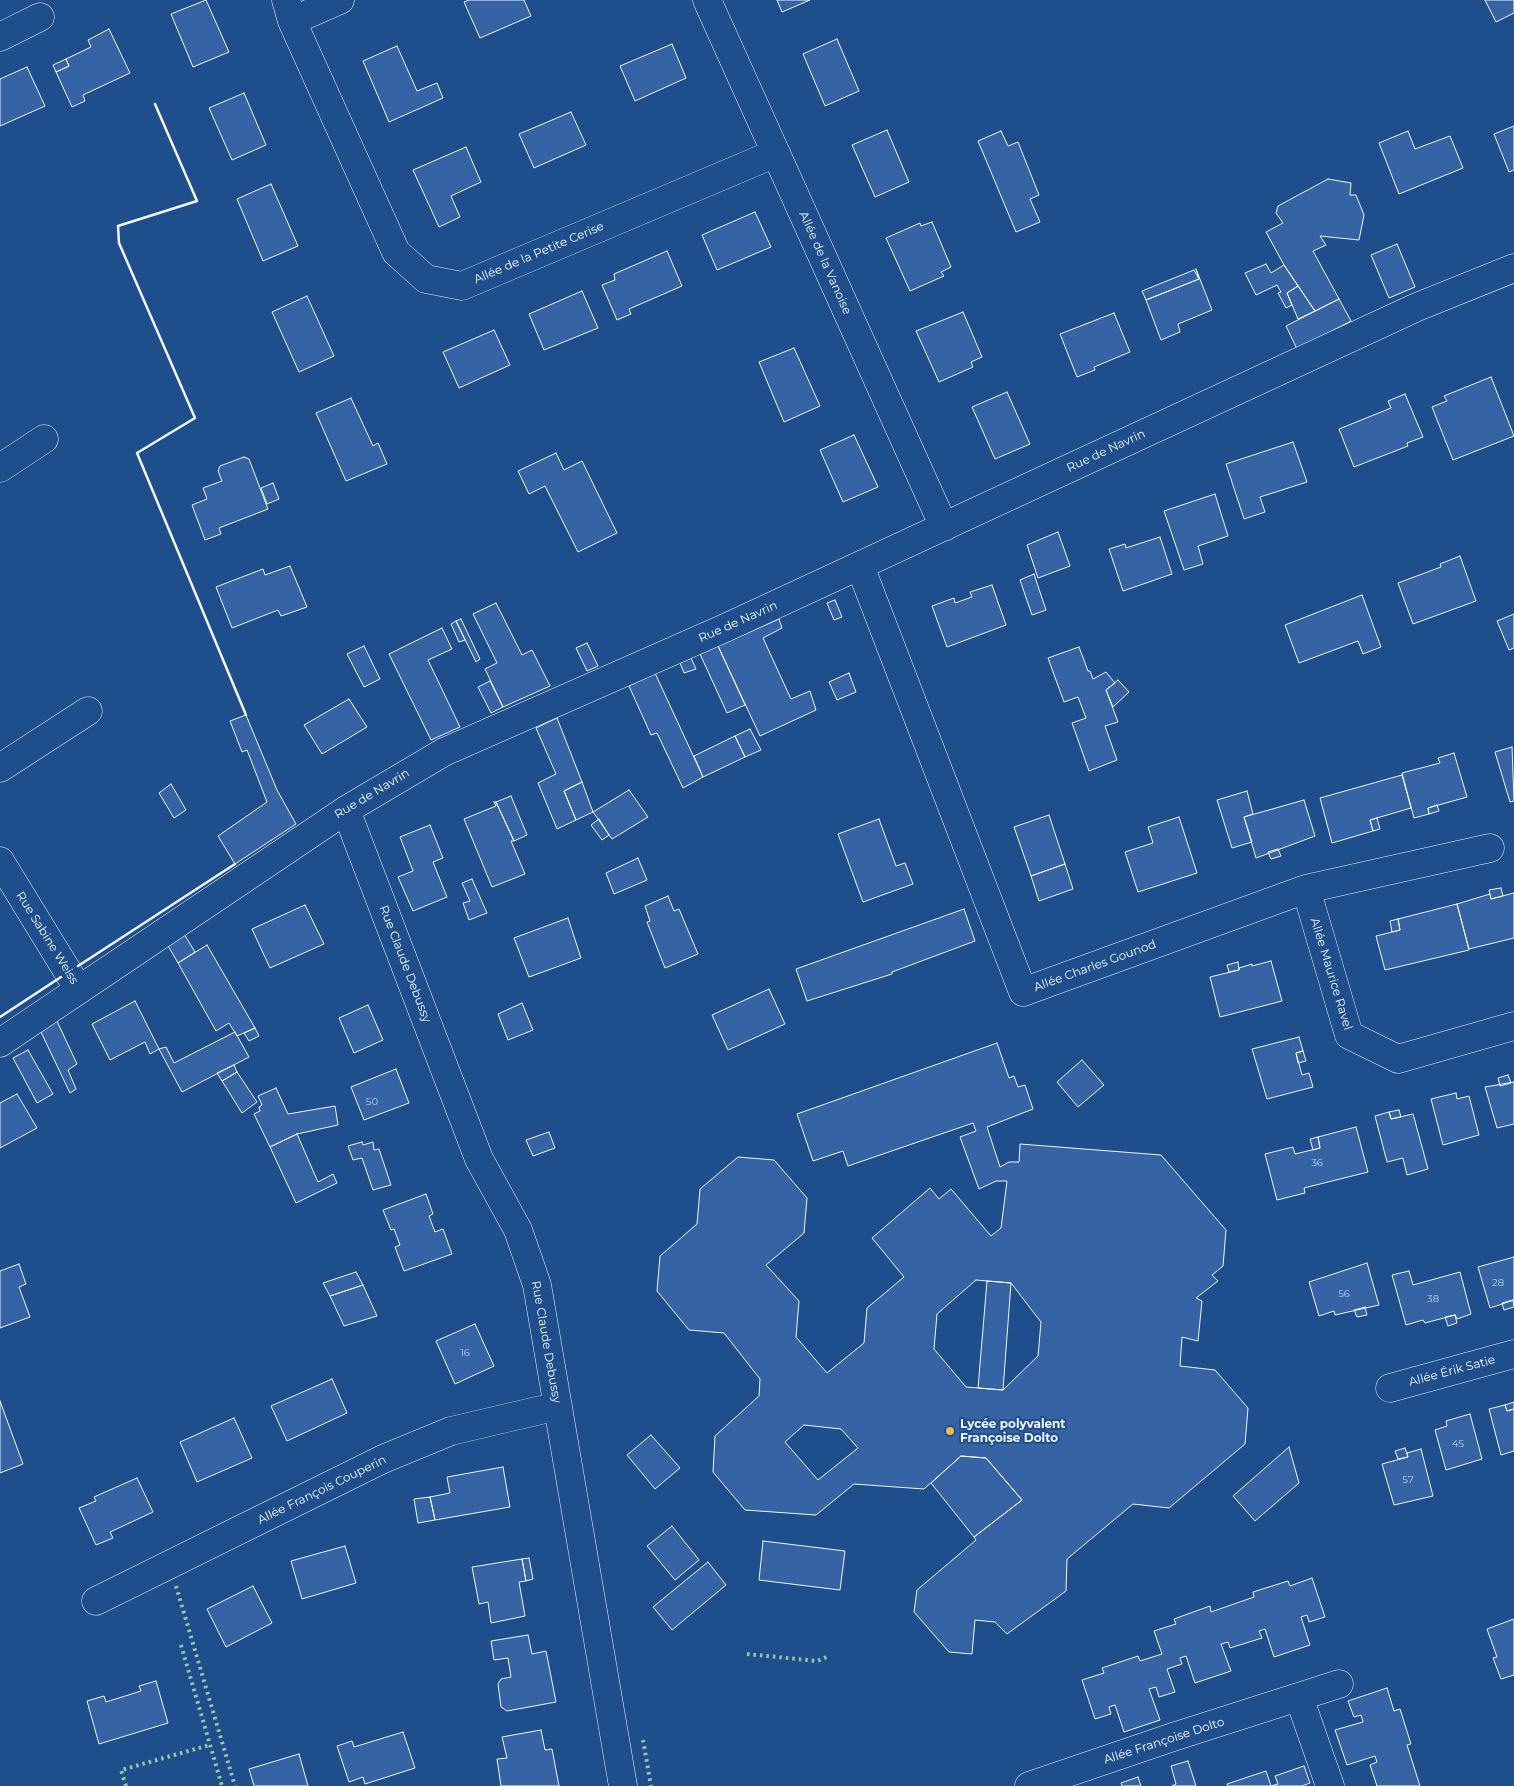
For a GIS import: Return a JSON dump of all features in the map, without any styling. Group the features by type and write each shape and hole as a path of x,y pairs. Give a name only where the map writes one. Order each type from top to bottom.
{"street":[{"path":"289,11 340,0"},
{"name":"Allée de la Vanoise","path":"707,0 944,527"},
{"name":"Allée de la Petite Cerise","path":"289,11 396,252 426,279 462,286 776,153"},
{"path":"0,37 40,17"},
{"name":"Rue de Navrin","path":"0,1043 346,810 444,752 725,628 1408,312 1512,274"},
{"path":"0,468 44,439"},
{"name":"Allée Charles Gounod","path":"860,566 1023,992 1306,889 1490,848"},
{"path":"0,768 88,710"},
{"name":"Rue Claude Debussy","path":"346,810 479,1159 521,1239 537,1285 623,1786"},
{"name":"Rue Sabine Weiss","path":"0,861 79,990"},
{"name":"Allée Maurice Ravel","path":"1306,889 1349,1036 1398,1059 1514,1026"},
{"name":"Allée Érik Satie","path":"1390,1388 1514,1354"},
{"name":"Allée François Couperin","path":"96,1601 383,1459 451,1431 558,1406"},
{"name":"Allée Françoise Dolto","path":"1029,1786 1339,1684"},
{"path":"1299,1697 1330,1786"}],"building":[{"path":"206,0 229,52 193,67 171,14"},
{"path":"469,0 524,0 531,16 480,38 464,2"},
{"path":"777,0 810,0 782,12"},
{"path":"1485,0 1514,0 1514,13 1496,22"},
{"path":"109,29 130,73 83,95 85,101 72,107 56,72 69,66 66,59 91,47 88,40"},
{"path":"837,39 859,91 825,106 803,54"},
{"path":"672,44 686,78 635,101 620,66"},
{"path":"397,46 417,91 437,83 443,98 389,122 363,61"},
{"path":"66,59 69,66 56,72 53,65"},
{"path":"27,67 45,106 0,126 0,79"},
{"path":"244,93 266,145 232,160 209,108"},
{"path":"571,112 586,145 534,168 519,134"},
{"path":"1514,126 1514,170 1509,172 1494,134"},
{"path":"887,130 909,182 875,197 852,145"},
{"path":"1001,131 1008,146 1018,142 1039,195 1030,199 1040,222 1016,232 978,141"},
{"path":"1408,131 1415,149 1450,136 1463,168 1399,194 1379,143"},
{"path":"466,147 481,182 451,196 460,217 439,227 413,170"},
{"path":"1328,179 1351,183 1350,195 1356,195 1364,215 1359,240 1320,236 1326,245 1313,251 1339,299 1315,311 1284,265 1266,232 1283,223 1276,213 1278,206"},
{"path":"271,184 298,246 263,261 237,199"},
{"path":"755,212 771,247 717,270 702,235"},
{"path":"932,222 951,267 941,272 944,276 910,291 886,238 920,223 921,226"},
{"path":"1397,244 1415,287 1389,298 1371,255"},
{"path":"667,251 682,286 629,309 631,314 617,320 602,285 615,280 614,274"},
{"path":"1266,264 1271,273 1284,265 1298,286 1287,293 1292,305 1286,308 1278,293 1281,292 1277,285 1256,295 1245,273"},
{"path":"1196,269 1212,310 1178,324 1180,332 1161,340 1146,300 1199,279"},
{"path":"1194,270 1199,279 1146,300 1142,291"},
{"path":"1298,286 1315,311 1298,319 1287,293"},
{"path":"582,291 598,328 544,350 529,314"},
{"path":"307,296 334,356 299,372 272,312"},
{"path":"1339,299 1351,321 1297,349 1286,326"},
{"path":"963,312 982,357 971,362 973,367 939,382 916,331"},
{"path":"1114,313 1130,352 1094,367 1095,370 1077,377 1060,334"},
{"path":"494,330 510,365 459,388 443,352"},
{"path":"794,348 820,406 784,422 759,362"},
{"path":"1491,377 1514,436 1453,460 1432,407 1447,401 1444,396"},
{"path":"1007,392 1030,444 995,459 972,407"},
{"path":"1405,394 1423,437 1407,443 1408,446 1354,467 1339,429 1391,408 1388,401"},
{"path":"351,398 373,446 378,443 387,464 346,481 316,413"},
{"path":"854,435 878,487 843,502 820,450"},
{"path":"1293,442 1307,482 1260,497 1265,512 1244,519 1226,464"},
{"path":"556,453 564,470 582,461 617,533 578,552 545,486 529,494 518,471"},
{"path":"244,457 249,459 268,509 219,528 221,534 205,540 192,505 207,499 203,488 222,481 218,471 220,466"},
{"path":"273,483 279,499 267,504 261,488"},
{"path":"1215,494 1228,536 1198,546 1203,564 1184,570 1164,511"},
{"path":"1058,532 1070,566 1038,578 1027,545"},
{"path":"1160,537 1172,574 1123,591 1109,549 1125,544 1126,548"},
{"path":"1460,556 1476,601 1413,624 1398,583 1441,567 1440,564"},
{"path":"290,566 307,607 281,616 278,610 232,628 216,587 263,569 265,575"},
{"path":"1034,574 1046,610 1032,615 1020,580"},
{"path":"992,585 1006,625 947,647 932,606 954,598 955,603 972,597 970,592"},
{"path":"1362,595 1381,647 1363,654 1358,641 1299,663 1285,625"},
{"path":"835,600 842,617 834,620 827,603"},
{"path":"496,603 522,655 532,650 550,686 503,707 485,669 497,663 473,614"},
{"path":"1514,614 1514,648 1509,650 1497,621"},
{"path":"461,619 480,659 476,662 456,621"},
{"path":"779,619 782,628 763,638 791,699 810,691 816,710 760,736 718,646"},
{"path":"456,621 465,640 459,642 451,624"},
{"path":"442,628 452,649 428,660 460,727 431,740 389,654"},
{"path":"587,643 598,666 587,671 576,648"},
{"path":"364,646 380,679 364,687 347,654"},
{"path":"718,646 745,705 727,713 700,654"},
{"path":"1079,647 1093,679 1106,672 1115,683 1106,690 1118,722 1105,726 1117,760 1089,771 1072,723 1086,718 1078,697 1064,702 1048,658"},
{"path":"691,658 696,669 684,673 680,663"},
{"path":"655,673 703,777 683,788 657,733 651,735 629,686"},
{"path":"849,673 856,692 837,700 829,682"},
{"path":"1118,680 1129,692 1113,707 1106,690"},
{"path":"490,681 503,707 491,713 478,687"},
{"path":"349,699 367,727 322,754 304,725"},
{"path":"246,715 277,790 296,824 235,864 218,836 267,802 247,750 242,752 230,721"},
{"path":"557,718 582,782 564,791 576,820 557,829 538,783 556,774 536,728"},
{"path":"750,729 761,750 745,757 735,736"},
{"path":"735,736 745,757 703,777 694,756"},
{"path":"1512,747 1514,801 1510,802 1495,752"},
{"path":"1454,753 1467,797 1428,808 1429,814 1414,818 1402,773 1440,763 1438,758"},
{"path":"1402,775 1411,808 1370,820 1373,831 1332,843 1320,798"},
{"path":"582,782 593,812 576,820 564,791"},
{"path":"171,784 186,810 174,818 159,793"},
{"path":"629,790 648,817 612,839 593,812"},
{"path":"1247,791 1253,814 1244,817 1252,842 1232,848 1217,800"},
{"path":"511,796 527,835 514,841 496,802"},
{"path":"1304,800 1315,836 1256,858 1244,817"},
{"path":"494,802 496,802 514,841 511,841 525,874 492,887 464,819 496,806"},
{"path":"1437,805 1439,811 1429,814 1428,808"},
{"path":"1049,815 1065,864 1031,876 1014,827"},
{"path":"1179,817 1197,873 1138,892 1125,852 1153,843 1148,827"},
{"path":"1377,818 1380,829 1373,831 1370,820"},
{"path":"599,819 609,835 602,840 591,825"},
{"path":"879,819 896,866 905,863 913,884 863,902 838,834"},
{"path":"430,825 443,858 433,862 447,897 413,911 398,877 413,871 400,837"},
{"path":"1278,849 1281,856 1271,859 1268,852"},
{"path":"638,858 647,880 614,894 606,873"},
{"path":"1065,864 1073,889 1039,901 1031,876"},
{"path":"472,879 487,913 469,920 463,903 470,901 462,883"},
{"path":"1501,888 1503,896 1491,899 1489,890"},
{"path":"1514,893 1514,938 1469,949 1457,904 1490,894 1491,899"},
{"path":"668,896 674,911 679,909 698,954 665,968 647,922 650,921 645,906"},
{"path":"1457,904 1469,950 1385,970 1376,936 1400,930 1398,919"},
{"path":"305,905 324,944 270,968 252,929"},
{"path":"964,909 975,941 892,972 892,974 807,1001 796,969"},
{"path":"568,918 581,958 529,977 514,938"},
{"path":"1398,919 1400,930 1392,932 1390,921"},
{"path":"184,934 195,952 178,963 167,944"},
{"path":"207,945 255,1028 237,1036 229,1023 216,1031 178,963"},
{"path":"1271,961 1282,1001 1220,1017 1210,977 1239,970 1239,968 1252,964 1252,966"},
{"path":"1238,962 1239,970 1229,972 1227,965"},
{"path":"769,989 785,1024 728,1050 712,1015"},
{"path":"135,1001 159,1049 150,1054 145,1042 110,1060 92,1024"},
{"path":"522,1003 533,1030 508,1040 498,1014"},
{"path":"368,1005 383,1040 354,1053 339,1018"},
{"path":"56,1019 77,1064 68,1070 76,1089 70,1093 40,1030"},
{"path":"255,1028 259,1036 249,1041 244,1033"},
{"path":"235,1032 249,1057 182,1092 159,1049 166,1047 174,1063"},
{"path":"1299,1037 1303,1051 1296,1053 1302,1075 1309,1073 1313,1087 1267,1099 1252,1049"},
{"path":"997,1043 1009,1078 1014,1076 1018,1087 1025,1085 1033,1109 987,1127 1000,1167 1009,1162 1019,1162 1020,1144 1161,1155 1226,1230 1223,1266 1212,1275 1218,1281 1196,1298 1202,1301 1198,1341 1182,1337 1180,1366 1215,1370 1248,1408 1245,1444 1169,1508 1133,1504 1067,1559 1066,1591 1007,1634 995,1622 975,1620 972,1654 949,1652 914,1612 917,1590 976,1540 974,1537 1022,1500 986,1458 961,1456 924,1489 854,1484 816,1515 745,1510 713,1472 715,1436 759,1396 760,1379 724,1333 689,1330 657,1291 660,1256 697,1224 700,1189 738,1157 774,1160 807,1198 804,1233 766,1265 799,1301 796,1337 827,1373 864,1343 867,1308 904,1277 872,1238 930,1188 939,1199 951,1189 991,1236 1001,1228 1007,1181 996,1181 979,1189 960,1137 976,1131 973,1123 848,1166 843,1151 813,1161 797,1114","holes":["976,1280 1011,1283 1041,1322 1038,1356 1003,1390 966,1387 934,1349 937,1314","804,1425 841,1429 858,1448 818,1480 785,1442"]},
{"path":"28,1050 53,1094 37,1103 13,1058"},
{"path":"1303,1051 1306,1061 1298,1063 1296,1053"},
{"path":"1082,1060 1104,1085 1078,1107 1057,1082"},
{"path":"234,1065 237,1072 222,1081 217,1073"},
{"path":"396,1069 409,1103 364,1120 351,1087"},
{"path":"237,1072 257,1102 242,1113 222,1081"},
{"path":"1508,1075 1511,1083 1500,1086 1498,1078"},
{"path":"1514,1082 1514,1124 1497,1128 1485,1087"},
{"path":"276,1088 288,1114 335,1106 338,1125 297,1134 270,1147 254,1114 260,1111 259,1107 262,1105 258,1096"},
{"path":"1456,1093 1457,1099 1469,1096 1479,1135 1443,1145 1431,1099"},
{"path":"17,1094 37,1128 0,1148 0,1103"},
{"path":"1399,1110 1401,1117 1391,1119 1389,1112"},
{"path":"1389,1112 1391,1119 1413,1114 1428,1169 1407,1175 1403,1158 1387,1162 1375,1116"},
{"path":"1356,1127 1368,1172 1304,1188 1305,1193 1277,1200 1265,1154 1293,1147 1295,1154 1320,1148 1318,1137"},
{"path":"549,1132 555,1148 533,1156 526,1140"},
{"path":"297,1134 318,1182 333,1174 337,1183 296,1203 270,1147"},
{"path":"1318,1137 1320,1148 1313,1150 1310,1139"},
{"path":"362,1142 363,1145 373,1142 374,1150 379,1149 391,1185 373,1190 362,1158 353,1160 348,1146"},
{"path":"426,1194 433,1214 429,1216 435,1232 443,1229 452,1254 404,1271 395,1247 400,1245 394,1229 391,1230 383,1210"},
{"path":"1514,1257 1514,1300 1490,1308 1478,1267"},
{"path":"1367,1263 1379,1305 1335,1315 1334,1311 1319,1316 1309,1282"},
{"path":"19,1264 26,1284 19,1287 30,1317 0,1328 0,1271"},
{"path":"1409,1271 1413,1285 1460,1272 1471,1314 1457,1319 1455,1315 1425,1323 1423,1320 1406,1325 1392,1275"},
{"path":"356,1272 363,1285 330,1296 323,1283"},
{"path":"987,1281 1011,1283 1003,1390 978,1388"},
{"path":"363,1285 377,1316 344,1326 330,1296"},
{"path":"1513,1300 1514,1307 1504,1310 1502,1303"},
{"path":"1365,1307 1367,1315 1357,1317 1354,1310"},
{"path":"1455,1315 1457,1323 1448,1326 1445,1317"},
{"path":"475,1324 494,1366 455,1384 436,1341"},
{"path":"332,1379 347,1413 287,1441 271,1406"},
{"path":"0,1401 23,1464 0,1473"},
{"path":"1514,1402 1514,1409 1507,1411 1505,1405"},
{"path":"1505,1405 1507,1411 1514,1409 1514,1451 1501,1455 1489,1409"},
{"path":"1470,1414 1482,1459 1446,1470 1435,1430 1447,1426 1446,1421"},
{"path":"234,1418 252,1458 197,1482 180,1442"},
{"path":"651,1435 680,1468 655,1489 627,1455"},
{"path":"1289,1447 1299,1483 1255,1521 1233,1496"},
{"path":"1405,1448 1408,1457 1398,1459 1395,1451"},
{"path":"1421,1449 1433,1496 1394,1505 1382,1464 1408,1457 1407,1453"},
{"path":"961,1456 986,1458 1022,1500 974,1537 931,1483"},
{"path":"503,1467 510,1507 435,1520 430,1497 450,1493 447,1477"},
{"path":"137,1478 153,1512 110,1532 113,1538 96,1545 79,1508 96,1501 94,1497"},
{"path":"430,1497 435,1520 418,1523 414,1499"},
{"path":"672,1526 699,1560 675,1580 647,1546"},
{"path":"763,1541 845,1551 840,1590 759,1580"},
{"path":"345,1546 356,1583 302,1599 291,1561"},
{"path":"529,1558 533,1579 526,1581 522,1559"},
{"path":"522,1559 526,1581 519,1582 525,1616 491,1623 488,1602 479,1604 472,1567"},
{"path":"708,1562 726,1585 672,1630 653,1607"},
{"path":"1312,1578 1325,1617 1309,1622 1307,1615 1301,1617 1310,1645 1274,1657 1265,1629 1259,1631 1262,1638 1230,1648 1228,1642 1221,1644 1231,1671 1195,1683 1186,1656 1180,1658 1182,1664 1167,1669 1175,1692 1159,1697 1156,1687 1149,1689 1160,1720 1124,1732 1115,1705 1109,1707 1111,1714 1095,1719 1082,1680 1104,1673 1102,1668 1138,1656 1140,1661 1162,1654 1154,1631 1176,1624 1174,1619 1210,1606 1211,1612 1254,1597 1253,1592 1288,1581 1290,1586"},
{"path":"253,1586 272,1623 226,1647 207,1609"},
{"path":"1514,1619 1514,1675 1501,1679 1493,1658 1497,1657 1487,1629"},
{"path":"528,1635 532,1654 546,1651 556,1702 507,1711 501,1707 498,1684 501,1679 511,1677 508,1658 494,1660 491,1641"},
{"path":"156,1681 168,1723 99,1744 87,1701 104,1696 106,1702 141,1691 139,1686"},
{"path":"1387,1688 1394,1711 1400,1709 1411,1744 1407,1745 1420,1786 1377,1786 1370,1765 1377,1762 1375,1756 1347,1765 1335,1730 1363,1722 1361,1715 1354,1717 1348,1701"},
{"path":"541,1730 545,1750 552,1749 559,1786 501,1786 497,1759 507,1758 502,1737"},
{"path":"403,1732 415,1768 365,1784 363,1777 349,1782 337,1746 352,1741 354,1747"},
{"path":"299,1754 308,1786 254,1786 249,1769"},
{"path":"1188,1761 1196,1786 1172,1786 1176,1784 1171,1766"},
{"path":"1304,1766 1310,1783 1302,1786 1271,1786 1278,1784 1275,1776"},
{"path":"1266,1771 1271,1786 1228,1786 1227,1784"},
{"path":"1138,1777 1141,1786 1122,1786 1121,1783"}],"hedge":[{"path":"176,1586 235,1786"},
{"path":"181,1645 222,1786"},
{"path":"747,1654 817,1661 829,1656"},
{"path":"643,1740 651,1786"},
{"path":"126,1786 121,1770 210,1745"}],"wall":[{"path":"155,104 197,201 118,226 119,243 195,418 137,453 246,715"},
{"path":"78,966 235,864"},
{"path":"0,1017 61,977"}],"place":[{"name":"Lycée polyvalent Françoise Dolto","path":"950,1431"}]}
